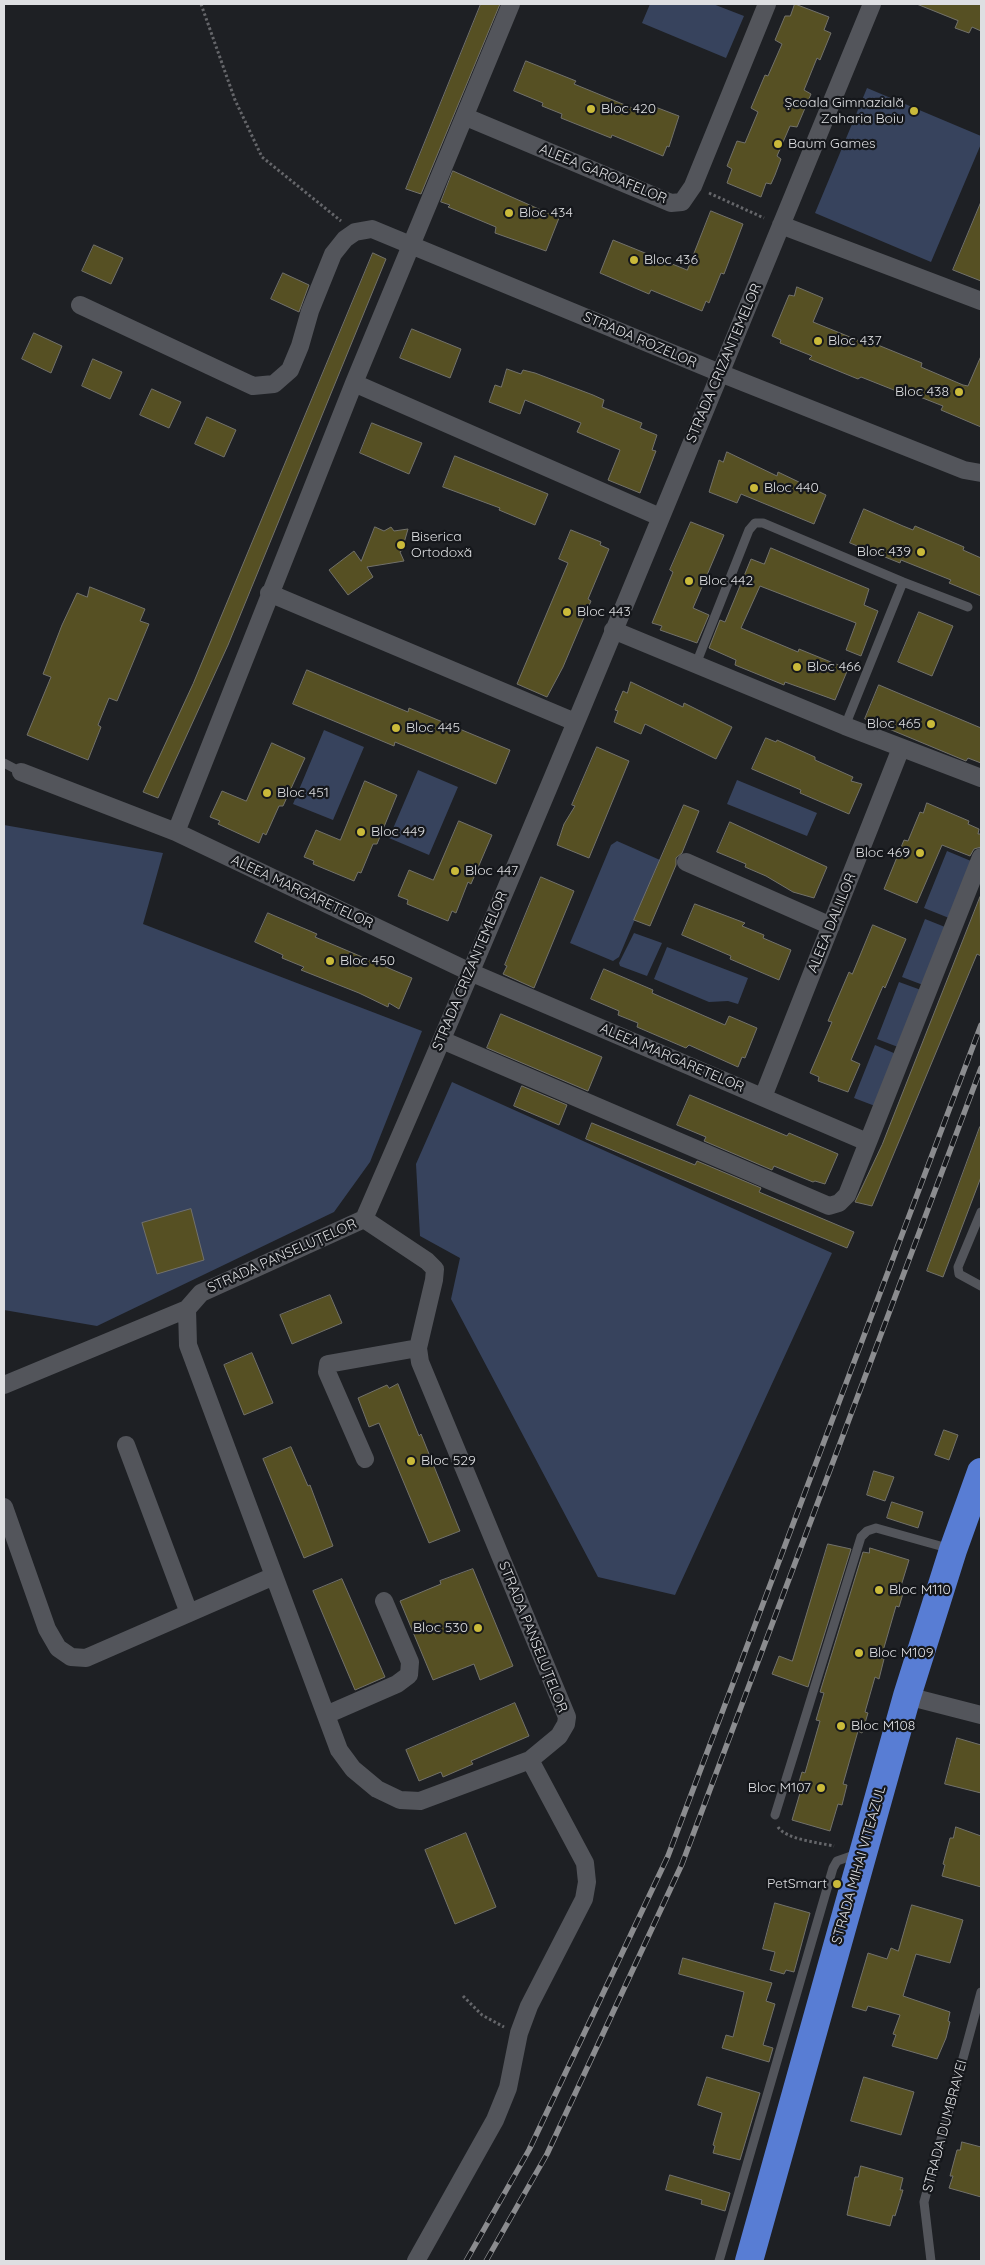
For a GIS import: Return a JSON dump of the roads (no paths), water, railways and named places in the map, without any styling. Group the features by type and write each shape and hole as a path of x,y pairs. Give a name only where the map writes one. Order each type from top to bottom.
{"highway":[{"name":"STRADA MIHAI VITEAZUL","path":"749,2261 851,1850 907,1696 953,1550 981,1472"}],"street":[{"path":"176,832 269,593 354,383 413,246 512,4"},
{"name":"ALEEA GAROAFELOR","path":"466,117 671,203 682,202 693,186 767,4"},
{"name":"STRADA CRIZANTEMELOR","path":"364,1218 442,1040 872,4"},
{"path":"781,225 981,300"},
{"name":"STRADA ROZELOR","path":"80,305 253,386 274,384 290,370 300,346 310,311 333,254 345,239 355,232 372,229 720,374 964,470 981,473"},
{"path":"354,383 660,517"},
{"path":"269,593 575,722"},
{"path":"613,630 845,726 981,778"},
{"name":"ALEEA DALIILOR","path":"763,1097 901,748"},
{"name":"ALEEA MARGARETELOR","path":"21,772 176,832 470,972 867,1142"},
{"path":"442,1040 829,1206 839,1203 847,1195 981,857"},
{"path":"686,862 831,926"},
{"name":"STRADA PANSELUȚELOR","path":"364,1218 427,1261 435,1269 418,1348 420,1362 567,1717 566,1724 559,1736 530,1760 420,1801 400,1800 377,1789 353,1769 339,1750 188,1345 187,1309 201,1293 364,1218"},
{"path":"4,1385 187,1309"},
{"path":"366,1459 327,1372 328,1364 418,1348"},
{"path":"126,1445 189,1613"},
{"path":"4,1507 47,1629 58,1648 71,1657 86,1658 274,1576"},
{"path":"326,1715 397,1684 408,1675 410,1662 384,1601"},
{"path":"907,1696 981,1715"},
{"path":"416,2261 495,2120 508,2088 519,2033 529,2006 584,1899 587,1882 585,1863 530,1760"}],"lane":[{"path":"696,664 749,530 755,523 763,523 903,582 968,607"},
{"path":"845,726 903,582"},
{"path":"4,762 21,772"},
{"path":"981,1212 958,1267 959,1274 981,1286"},
{"path":"775,1816 861,1537 867,1531 876,1528 953,1550"},
{"path":"719,2261 833,1868 838,1860 851,1850"},
{"name":"STRADA DUMBRAVEI","path":"931,2261 924,2202 981,1992"}],"railway":[{"path":"466,2261 529,2150 668,1856 981,1025"},
{"path":"486,2261 547,2154 682,1864 981,1068"}],"place":[{"name":"Bloc 420","path":"591,109"},
{"name":"Școala Gimnazială Zaharia Boiu","path":"914,111"},
{"name":"Baum Games","path":"778,144"},
{"name":"Bloc 434","path":"509,213"},
{"name":"Bloc 436","path":"634,260"},
{"name":"Bloc 437","path":"818,341"},
{"name":"Bloc 438","path":"959,392"},
{"name":"Bloc 440","path":"754,488"},
{"name":"Biserica Ortodoxă","path":"401,545"},
{"name":"Bloc 439","path":"921,552"},
{"name":"Bloc 442","path":"689,581"},
{"name":"Bloc 443","path":"567,612"},
{"name":"Bloc 466","path":"797,667"},
{"name":"Bloc 465","path":"931,724"},
{"name":"Bloc 445","path":"396,728"},
{"name":"Bloc 451","path":"267,793"},
{"name":"Bloc 449","path":"361,832"},
{"name":"Bloc 469","path":"920,853"},
{"name":"Bloc 447","path":"455,871"},
{"name":"Bloc 450","path":"330,961"},
{"name":"Bloc 529","path":"411,1461"},
{"name":"Bloc M110","path":"879,1590"},
{"name":"Bloc 530","path":"478,1628"},
{"name":"Bloc M109","path":"859,1653"},
{"name":"Bloc M108","path":"841,1726"},
{"name":"Bloc M107","path":"821,1788"},
{"name":"PetSmart","path":"837,1884"}]}
